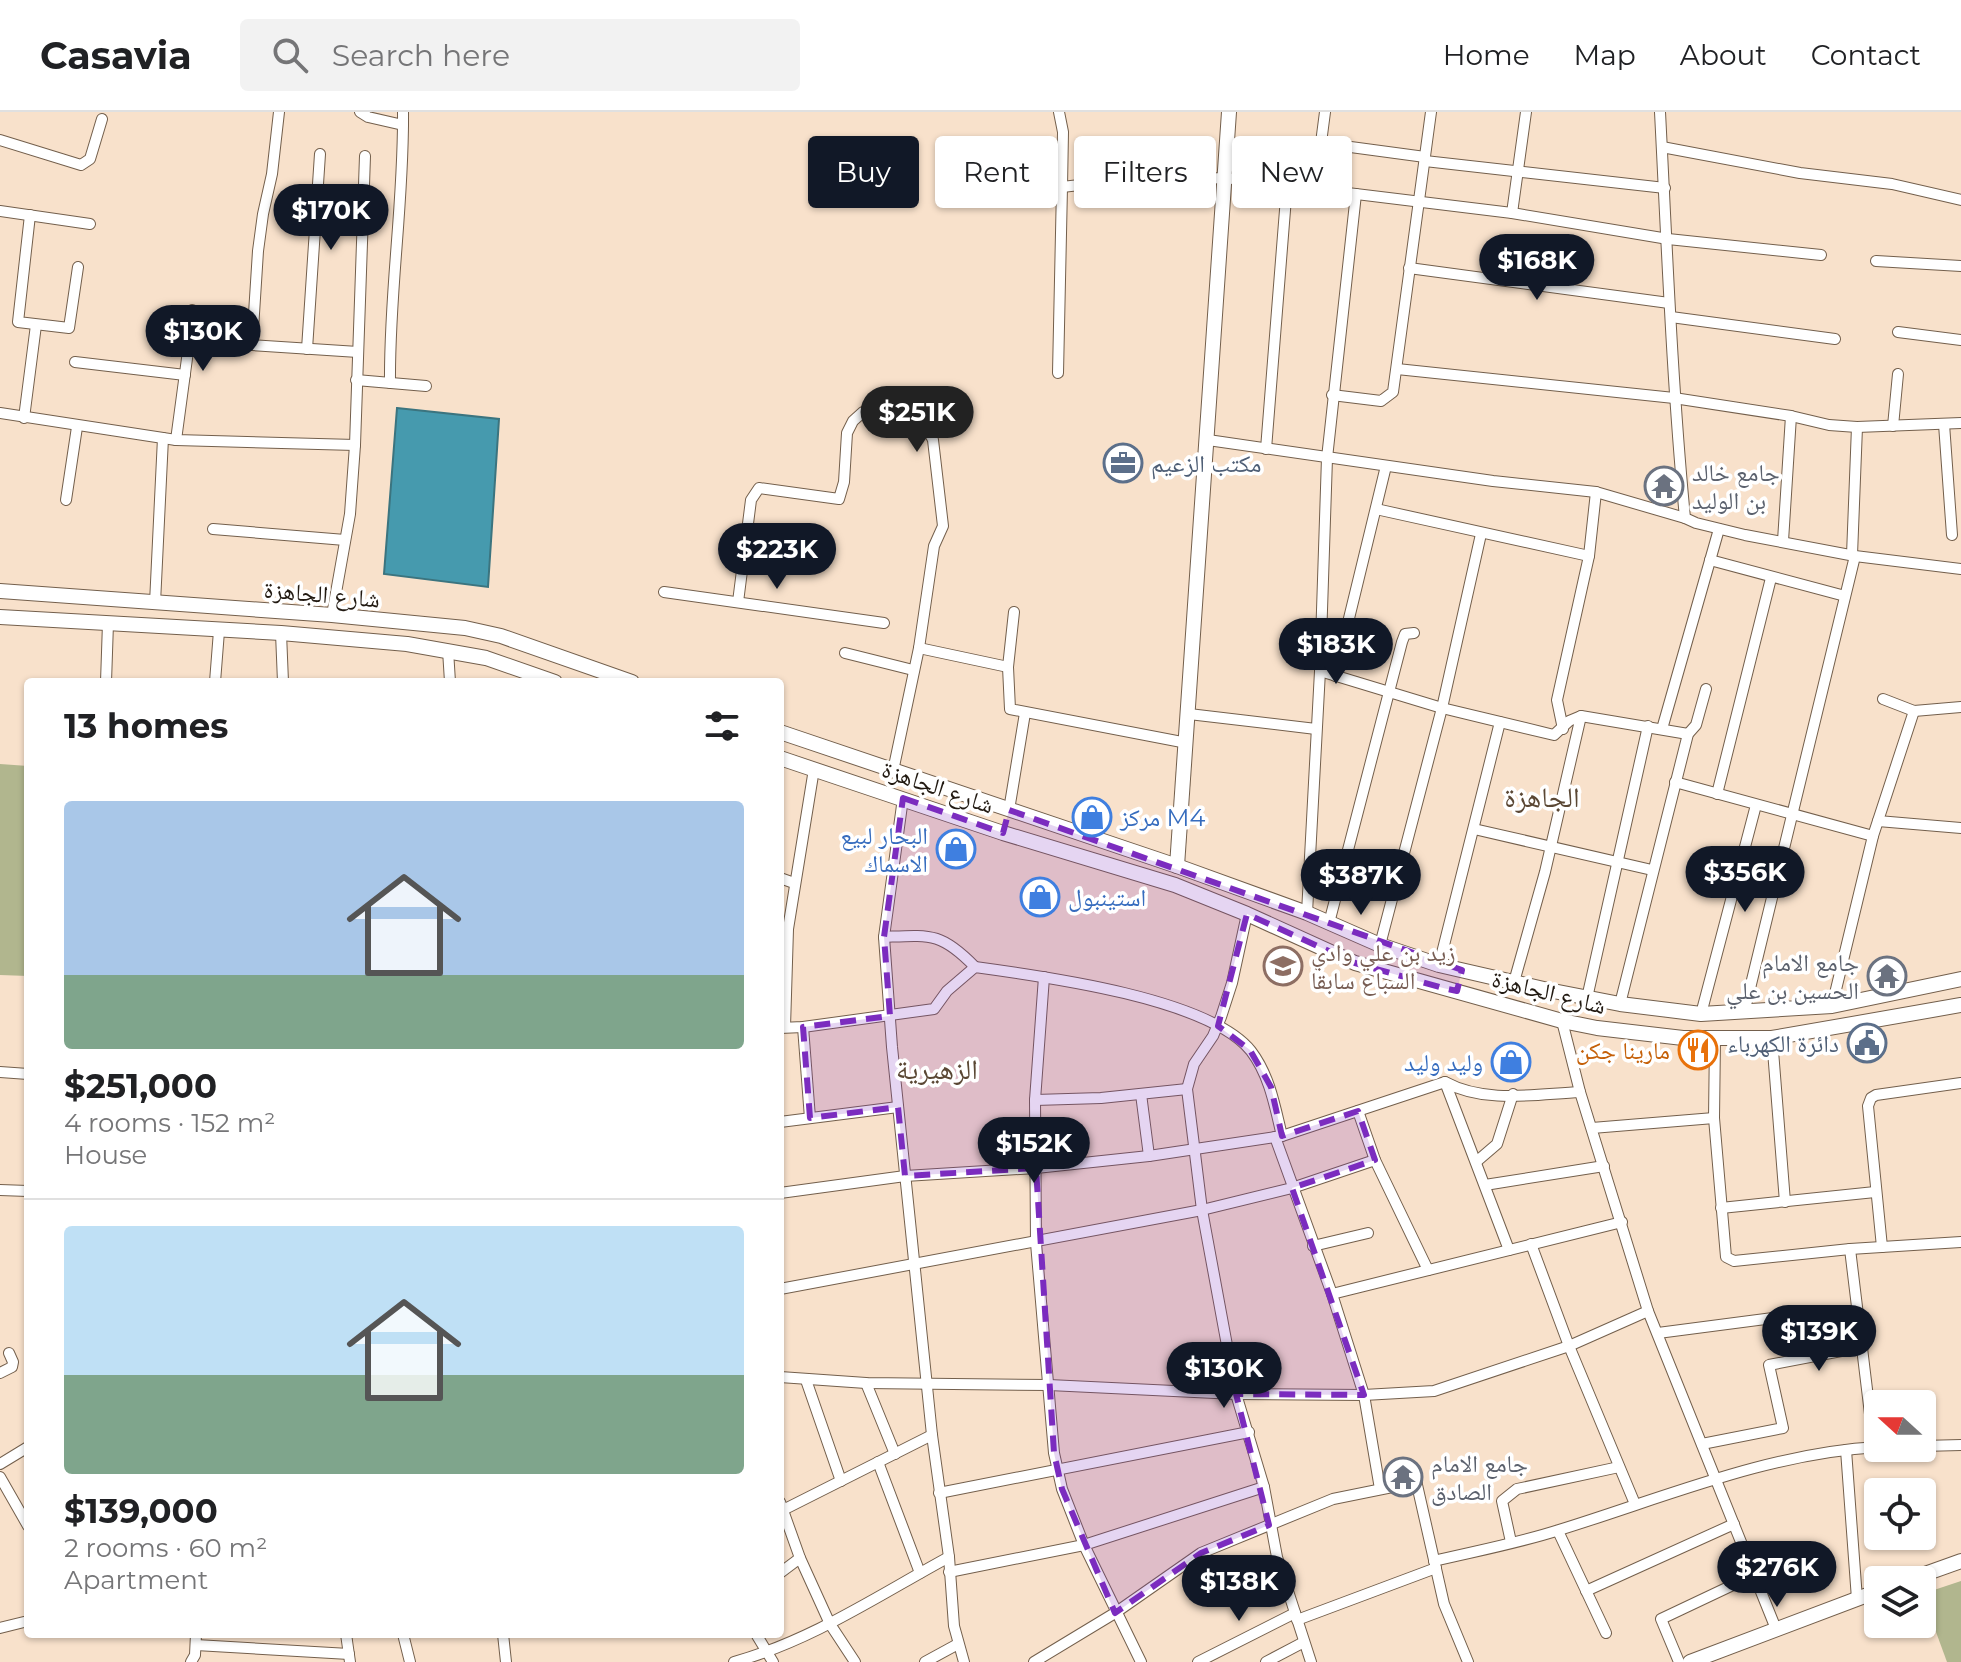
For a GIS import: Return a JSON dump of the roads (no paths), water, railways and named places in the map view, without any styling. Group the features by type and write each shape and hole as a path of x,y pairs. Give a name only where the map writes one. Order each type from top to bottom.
{"street":[{"path":"252,345 258,251 279,112"},
{"path":"360,112 368,117 403,125"},
{"path":"390,383 390,337 403,165 403,112"},
{"path":"1058,373 1063,132 1059,112"},
{"path":"1177,866 1229,112"},
{"path":"1322,136 1325,112"},
{"path":"1332,395 1375,401 1386,400 1393,392 1431,112"},
{"path":"1512,213 1526,112"},
{"path":"1660,112 1674,398 1685,518"},
{"path":"0,140 81,165 90,159 102,119"},
{"path":"1662,147 1800,173 1892,184 1961,200"},
{"path":"1352,148 1665,188"},
{"path":"307,349 320,154"},
{"path":"332,615 350,514 355,445 365,156"},
{"path":"1062,187 1106,182 1232,179"},
{"path":"1352,194 1512,213 1668,239 1821,255"},
{"path":"1307,913 1327,458 1356,194"},
{"path":"1266,449 1285,208"},
{"path":"0,211 90,224"},
{"path":"30,215 17,318 21,323 69,328 78,267"},
{"path":"1876,261 1961,266"},
{"path":"1409,268 1669,303"},
{"path":"176,440 192,310"},
{"path":"1671,317 1835,339"},
{"path":"24,418 36,325"},
{"path":"1898,332 1961,340"},
{"path":"190,341 358,352"},
{"path":"75,362 185,375"},
{"path":"1397,369 1674,398 1829,425 1857,427 1961,423"},
{"path":"1893,426 1898,374"},
{"path":"356,380 426,386"},
{"path":"738,602 751,500 759,488 839,499 844,482 847,433 853,421 863,412 907,409 921,417 933,440 943,526 934,546 919,648 893,771"},
{"path":"0,413 176,440 355,445"},
{"path":"1783,541 1791,416"},
{"path":"1944,424 1952,535"},
{"path":"66,500 77,427"},
{"path":"1744,1013 1854,555 1857,427"},
{"path":"155,603 163,438"},
{"path":"1208,440 1596,492 1719,529 1854,555 1961,569"},
{"path":"1335,676 1386,466"},
{"path":"1563,729 1557,700 1589,556 1596,492"},
{"path":"1376,509 1589,556"},
{"path":"213,529 345,540"},
{"path":"1662,729 1719,529"},
{"path":"1380,945 1442,708 1481,534"},
{"path":"1710,560 1845,596"},
{"path":"1717,794 1771,578"},
{"name":"شارع الجاهزة","path":"0,591 332,615 465,628 501,636 621,678"},
{"path":"664,592 884,623"},
{"path":"1014,612 1008,667 1008,705 1014,711 1187,743"},
{"name":"شارع الجاهزة","path":"0,617 281,633 448,650 486,658 544,678"},
{"path":"106,678 108,623"},
{"path":"215,678 219,631"},
{"path":"281,633 283,678"},
{"path":"1329,923 1402,642 1405,634 1414,633"},
{"path":"919,648 1008,667"},
{"path":"448,650 450,678"},
{"path":"845,653 913,670"},
{"path":"1320,671 1442,708 1554,735 1569,721 1581,716 1688,734"},
{"path":"1620,1004 1688,734 1696,725 1706,689"},
{"path":"1883,699 1914,711 1961,707"},
{"path":"1832,1006 1873,836 1914,711"},
{"path":"1003,833 1025,713"},
{"path":"1189,714 1316,729"},
{"path":"1514,982 1581,716"},
{"path":"1439,965 1500,722"},
{"path":"1587,998 1648,726"},
{"name":"شارع الجاهزة","path":"784,733 1177,866 1439,965 1587,998 1682,1013 1744,1013 1832,1006 1961,979"},
{"name":"شارع الجاهزة","path":"784,759 1003,833 1175,885 1355,963 1562,1021 1683,1038 1772,1038 1961,1005"},
{"path":"784,1007 788,929 814,769"},
{"path":"1675,782 1873,836"},
{"path":"903,798 884,937 932,1435 949,1557 954,1626 964,1662"},
{"path":"1701,1014 1756,805"},
{"path":"1878,821 1961,828"},
{"path":"1474,829 1652,870"},
{"path":"784,879 794,883"},
{"path":"1247,914 1232,983 1217,1025 1194,1064 1187,1089 1202,1210 1236,1394 1264,1487 1269,1525 1311,1662"},
{"path":"884,937 923,935 939,938 955,946 975,967 1070,980 1152,1001 1217,1025 1250,1050 1271,1087 1278,1136 1292,1188 1332,1294 1364,1395 1380,1489"},
{"path":"784,1027 934,1009 947,991 975,967"},
{"path":"1457,991 1462,970"},
{"path":"1044,977 1035,1100 1036,1243 1054,1453 1062,1489 1084,1545 1141,1662"},
{"path":"1910,988 1915,999 1914,1013"},
{"path":"1682,1013 1683,1038"},
{"path":"1562,1021 1580,1092 1648,1311 1776,1629"},
{"path":"803,1027 810,1118"},
{"path":"1772,1038 1785,1202"},
{"path":"1715,1039 1714,1118 1726,1257 1734,1261 1961,1242"},
{"path":"0,1072 24,1074"},
{"path":"784,1192 905,1176 1036,1168 1149,1156 1278,1136 1445,1082 1459,1090 1483,1096 1580,1092"},
{"path":"1445,1082 1509,1250"},
{"path":"1882,1247 1868,1106 1871,1098 1961,1083"},
{"path":"1035,1100 1187,1089"},
{"path":"1141,1094 1149,1156"},
{"path":"1476,1162 1497,1144 1513,1094"},
{"path":"784,1121 898,1107"},
{"path":"1358,1111 1375,1160 1428,1270"},
{"path":"1592,1128 1714,1118"},
{"path":"784,1288 1202,1210 1292,1188 1375,1160"},
{"path":"1485,1185 1604,1166"},
{"path":"0,1190 24,1191"},
{"path":"1721,1208 1875,1192"},
{"path":"1332,1294 1622,1222"},
{"path":"1313,1246 1368,1233"},
{"path":"1531,1244 1569,1346 1635,1504"},
{"path":"1850,1249 1868,1390"},
{"path":"784,1377 866,1383 1049,1385 1236,1394 1364,1395 1434,1391 1569,1346 1648,1311"},
{"path":"1658,1333 1773,1318"},
{"path":"1702,1444 1783,1428 1769,1365 1862,1347"},
{"path":"0,1373 12,1367 9,1353"},
{"path":"806,1380 841,1481"},
{"path":"866,1383 895,1454"},
{"path":"939,1493 1249,1432"},
{"path":"784,1505 841,1481 932,1435"},
{"path":"1936,1446 1961,1445"},
{"path":"1198,1662 1296,1617 1435,1565 1558,1531 1716,1479 1817,1453 1864,1448"},
{"path":"0,1464 24,1449"},
{"path":"1846,1450 1857,1599"},
{"path":"878,1462 920,1573"},
{"path":"1511,1542 1502,1501 1517,1489 1619,1467"},
{"path":"0,1477 24,1519"},
{"path":"1034,1662 1115,1613 1201,1553 1333,1499 1416,1479 1444,1604 1468,1662"},
{"path":"949,1572 1084,1545 1264,1487"},
{"path":"0,1504 10,1493"},
{"path":"784,1512 800,1558 830,1624 855,1662"},
{"path":"1586,1591 1734,1524"},
{"path":"1558,1531 1606,1633"},
{"path":"734,1662 770,1658 949,1557"},
{"path":"784,1570 800,1558"},
{"path":"1936,1570 1961,1561"},
{"path":"1679,1662 1661,1619 1754,1575"},
{"path":"1690,1662 1864,1596"},
{"path":"0,1628 24,1622"},
{"path":"191,1662 196,1639 349,1658 346,1638"},
{"path":"404,1638 410,1662"},
{"path":"503,1638 506,1662"},
{"path":"758,1638 770,1658"},
{"path":"1266,1662 1304,1642"},
{"path":"925,1662 958,1644"}],"water":[{"path":"397,408 499,419 488,587 384,574"}],"place":[{"name":"مكتب الزعيم","path":"1123,463"},
{"name":"جامع خالد بن الوليد","path":"1664,486"},
{"name":"مركز M4","path":"1092,817"},
{"name":"البحار لبيع الاسماك","path":"956,849"},
{"name":"استينبول","path":"1040,897"},
{"name":"زيد بن علي وادي السباع سابقا","path":"1283,966"},
{"name":"جامع الامام الحسين بن علي","path":"1887,976"},
{"name":"دائرة الكهرباء","path":"1867,1043"},
{"name":"مارينا جكن","path":"1698,1050"},
{"name":"وليد وليد","path":"1511,1062"},
{"name":"جامع الامام الصادق","path":"1403,1477"}],"district":[{"name":"الجاهزة","path":"1542,797"},
{"name":"الزهيرية","path":"937,1069"}]}
